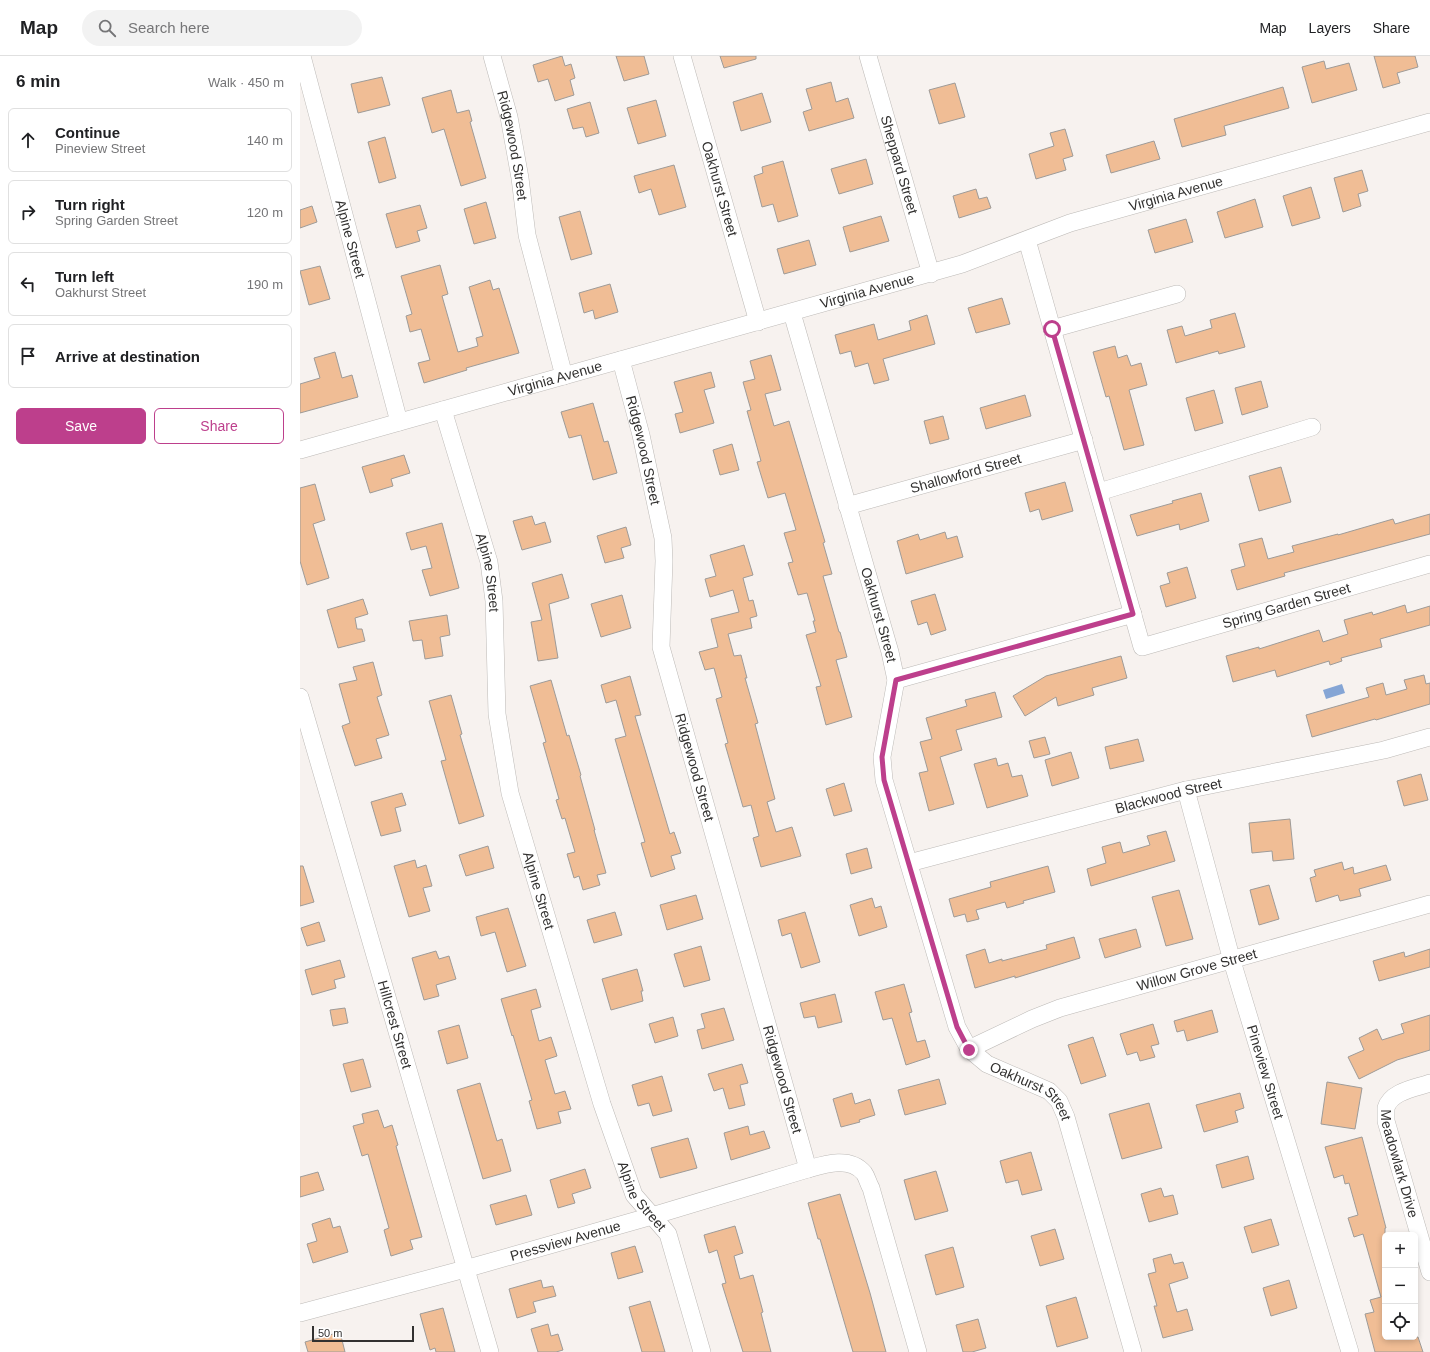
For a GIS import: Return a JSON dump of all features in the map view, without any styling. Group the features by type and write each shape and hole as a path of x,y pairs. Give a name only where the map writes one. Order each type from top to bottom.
{"street":[{"name":"Alpine Street","path":"302,56 398,422"},
{"name":"Ridgewood Street","path":"492,56 509,117 528,235 564,376"},
{"name":"Oakhurst Street","path":"682,56 758,322"},
{"name":"Sheppard Street","path":"868,56 930,274"},
{"name":"Virginia Avenue","path":"300,450 930,274 962,264 1070,223 1430,122"},
{"path":"896,680 1133,614 1027,240"},
{"path":"1052,329 1177,294"},
{"name":"Oakhurst Street","path":"792,313 890,652 896,680 882,757 884,780 957,1027 969,1050 987,1064 1049,1091 1059,1101 1066,1117 1133,1352"},
{"name":"Ridgewood Street","path":"621,360 641,435 663,538 664,561 661,647 808,1169"},
{"name":"Alpine Street","path":"443,410 489,562 494,601 498,714 510,793 602,1104 634,1194 668,1234 702,1352"},
{"path":"1099,492 1312,427"},
{"name":"Shallowford Street","path":"847,506 1084,440"},
{"name":"Spring Garden Street","path":"1133,614 1142,647 1430,564"},
{"name":"Hillcrest Street","path":"300,697 490,1352"},
{"name":"Blackwood Street","path":"909,863 1186,790 1384,750 1430,736"},
{"name":"Pineview Street","path":"1186,790 1232,961 1350,1352"},
{"name":"Willow Grove Street","path":"969,1050 1032,1019 1060,1008 1232,961 1430,904"},
{"name":"Meadowlark Drive","path":"1430,1083 1398,1094 1390,1100 1386,1109 1386,1121 1430,1272"},
{"name":"Pressview Avenue","path":"300,1313 466,1269 652,1216 808,1169 831,1163 843,1163 854,1165 864,1173 871,1188 918,1352"}],"water":[{"path":"1342,684 1345,693 1326,699 1323,690"}],"building":[{"path":"562,56 565,66 571,64 575,78 570,80 574,95 555,101 548,79 538,82 533,65"},
{"path":"616,56 644,56 649,74 624,81"},
{"path":"720,56 756,56 756,59 724,68"},
{"path":"1374,56 1415,56 1418,67 1397,73 1400,83 1383,88"},
{"path":"1324,61 1326,69 1349,63 1357,90 1312,103 1302,67"},
{"path":"382,77 390,105 358,113 351,84"},
{"path":"831,82 836,102 848,98 854,118 809,131 803,112 812,109 806,89"},
{"path":"955,83 965,117 939,124 929,90"},
{"path":"1283,87 1289,108 1224,126 1226,135 1182,147 1174,119"},
{"path":"451,90 457,113 469,110 472,121 470,122 486,178 461,186 444,129 432,133 422,98"},
{"path":"762,93 771,122 741,131 733,102"},
{"path":"656,100 666,136 638,144 627,108"},
{"path":"590,102 599,133 586,137 583,127 573,129 567,109"},
{"path":"1065,129 1073,156 1063,159 1066,170 1036,179 1029,154 1054,146 1050,133"},
{"path":"385,137 396,178 379,183 368,142"},
{"path":"1154,141 1160,159 1111,173 1106,155"},
{"path":"866,159 873,184 839,194 831,169"},
{"path":"783,161 798,216 778,222 773,204 762,207 754,176 763,173 762,167"},
{"path":"674,165 686,207 659,215 651,189 639,193 634,176"},
{"path":"1362,170 1368,191 1358,194 1361,206 1343,212 1334,178"},
{"path":"1311,187 1320,218 1292,226 1283,196"},
{"path":"976,189 979,199 987,197 991,208 959,218 953,196"},
{"path":"1255,199 1263,227 1225,238 1217,212"},
{"path":"486,202 496,238 474,244 464,209"},
{"path":"420,205 427,228 417,231 420,241 396,248 386,214"},
{"path":"312,206 317,222 300,228 300,210"},
{"path":"580,211 592,254 571,260 559,217"},
{"path":"881,216 889,241 850,252 843,227"},
{"path":"1186,219 1193,242 1155,253 1148,230"},
{"path":"809,240 816,265 784,274 777,249"},
{"path":"440,265 448,294 442,296 458,352 478,346 476,338 483,336 469,287 490,280 493,290 499,288 519,353 466,368 467,370 424,383 418,363 430,360 421,329 410,332 406,316 412,314 401,276"},
{"path":"320,266 330,299 309,305 300,271"},
{"path":"610,284 618,312 595,319 593,310 584,313 579,293"},
{"path":"1002,298 1010,324 976,333 968,308"},
{"path":"1235,313 1245,347 1219,354 1218,351 1176,363 1167,330 1182,326 1185,336 1212,328 1210,320"},
{"path":"927,315 935,344 883,359 889,380 874,384 868,363 855,367 851,351 840,354 835,335 874,324 878,340 911,330 909,321"},
{"path":"1115,346 1118,358 1127,355 1131,366 1141,363 1147,385 1129,390 1144,445 1124,450 1109,396 1106,397 1093,352"},
{"path":"335,352 342,378 352,375 358,397 300,413 300,384 320,378 314,358"},
{"path":"771,355 781,390 765,394 774,426 789,421 825,542 823,543 832,574 823,576 847,657 836,660 852,717 826,725 816,687 821,686 806,635 816,632 813,621 815,621 807,593 798,595 788,563 793,562 784,533 796,530 785,493 768,498 757,462 761,461 747,411 751,410 743,382 755,379 750,361"},
{"path":"711,372 715,387 704,390 714,423 680,433 675,414 683,412 674,382"},
{"path":"1261,381 1268,407 1242,415 1235,388"},
{"path":"1214,390 1223,423 1195,431 1186,398"},
{"path":"1025,395 1031,416 986,429 980,408"},
{"path":"593,403 604,442 608,441 617,473 593,480 581,435 569,438 561,412"},
{"path":"943,416 949,439 930,444 924,421"},
{"path":"732,444 739,470 720,475 713,450"},
{"path":"404,455 410,473 391,479 393,486 370,493 362,467"},
{"path":"1281,467 1291,502 1259,511 1249,476"},
{"path":"1065,482 1073,511 1042,520 1039,509 1030,512 1025,493"},
{"path":"315,484 325,520 313,524 329,578 307,585 300,561 300,488"},
{"path":"1201,493 1209,521 1180,530 1179,524 1137,536 1130,515 1173,503 1172,501"},
{"path":"1430,514 1430,534 1284,573 1285,576 1237,590 1231,570 1245,566 1239,544 1262,538 1268,559 1294,552 1292,546 1338,535 1393,519 1395,524"},
{"path":"532,516 535,525 545,522 551,542 522,550 513,521"},
{"path":"442,523 459,588 430,596 422,570 432,568 426,546 411,550 406,533"},
{"path":"626,527 631,545 621,548 624,558 605,563 597,536"},
{"path":"945,532 947,539 957,536 963,557 906,574 897,541 918,534 920,540"},
{"path":"744,545 753,575 743,578 749,601 753,600 757,616 750,618 752,628 728,634 734,656 741,655 747,678 745,678 758,723 755,724 775,799 767,802 776,832 792,827 801,856 761,867 753,838 759,836 751,805 743,807 725,744 728,743 716,699 722,697 714,668 705,670 699,652 718,647 711,619 739,612 733,590 710,597 705,579 716,576 710,555"},
{"path":"1187,567 1196,598 1166,607 1160,586 1170,583 1167,573"},
{"path":"562,574 569,598 549,604 558,658 538,661 531,622 542,620 532,583"},
{"path":"935,594 946,630 931,635 927,622 918,625 911,601"},
{"path":"622,595 631,628 601,637 591,604"},
{"path":"363,599 368,614 355,618 357,629 362,629 365,641 338,648 327,610"},
{"path":"1405,605 1407,613 1430,606 1430,625 1380,639 1382,647 1341,658 1342,661 1330,665 1329,661 1277,677 1275,670 1233,682 1226,656 1259,647 1259,649 1319,630 1323,642 1348,634 1344,620 1372,612 1373,615"},
{"path":"447,615 450,635 440,637 443,656 425,659 422,640 413,641 409,621"},
{"path":"1121,656 1127,678 1092,688 1094,695 1058,706 1056,697 1025,716 1013,696 1046,676"},
{"path":"373,662 382,695 377,697 389,735 376,739 382,758 355,766 342,726 350,723 339,684 357,680 353,667"},
{"path":"1424,675 1426,684 1430,683 1430,704 1312,737 1306,715 1369,697 1366,688 1383,683 1386,695 1407,689 1404,680"},
{"path":"630,676 641,715 635,716 670,834 674,832 681,853 671,856 675,869 651,877 641,843 645,842 615,739 626,736 616,700 606,703 601,685"},
{"path":"551,680 567,736 569,735 581,775 580,776 606,873 597,875 600,885 583,890 579,876 574,878 567,854 575,852 565,818 562,819 556,800 559,799 543,743 546,742 530,686"},
{"path":"995,692 1002,717 956,730 962,750 940,757 954,804 929,811 919,773 928,771 920,742 932,739 926,718 967,706 965,700"},
{"path":"451,695 462,734 460,735 484,816 459,824 441,761 446,760 429,701"},
{"path":"1045,737 1050,754 1034,758 1029,741"},
{"path":"1138,739 1144,761 1110,769 1105,747"},
{"path":"1071,752 1079,778 1052,786 1045,760"},
{"path":"996,758 998,766 1008,763 1012,777 1022,775 1028,796 987,808 974,764"},
{"path":"1421,774 1428,800 1404,806 1397,781"},
{"path":"844,783 852,811 834,816 826,789"},
{"path":"402,793 406,805 395,808 401,831 381,836 371,802"},
{"path":"1290,819 1294,859 1273,861 1272,851 1252,853 1249,823"},
{"path":"1166,831 1175,861 1091,886 1087,869 1106,863 1102,847 1120,842 1123,853 1150,845 1147,836"},
{"path":"488,846 494,868 466,876 459,855"},
{"path":"867,848 872,868 851,874 846,854"},
{"path":"415,860 417,868 426,865 432,886 423,888 430,911 409,917 394,866"},
{"path":"1342,862 1344,870 1353,867 1354,874 1386,865 1391,880 1359,889 1361,896 1340,901 1338,895 1316,902 1310,878 1316,876 1314,870"},
{"path":"300,866 303,866 314,902 300,906"},
{"path":"1048,866 1055,892 1023,901 1024,903 1007,908 1005,902 976,910 979,919 967,922 965,914 954,917 949,899 991,887 990,882"},
{"path":"1269,885 1279,919 1259,925 1250,890"},
{"path":"1179,890 1193,939 1166,946 1152,897"},
{"path":"696,895 703,919 667,930 660,905"},
{"path":"872,898 875,908 881,906 887,927 859,936 850,905"},
{"path":"508,908 526,966 507,972 495,932 481,936 476,917"},
{"path":"615,912 622,935 594,943 587,920"},
{"path":"805,912 820,962 801,968 791,933 782,936 778,920"},
{"path":"319,922 325,941 307,946 301,928"},
{"path":"1136,929 1141,947 1105,958 1099,939"},
{"path":"1074,937 1080,958 1015,978 1015,976 975,988 966,955 985,949 989,963 1002,959 1002,961 1047,949 1046,945"},
{"path":"701,946 710,980 684,987 674,954"},
{"path":"1430,949 1430,967 1379,981 1373,961 1404,952 1405,957"},
{"path":"436,951 439,959 449,956 456,979 436,985 439,996 424,1000 412,958"},
{"path":"340,960 345,977 334,980 336,988 312,995 305,970"},
{"path":"637,969 643,991 641,991 643,1001 611,1010 602,979"},
{"path":"904,984 912,1012 909,1013 917,1042 925,1040 930,1057 906,1065 892,1018 883,1020 875,992"},
{"path":"536,989 541,1007 531,1010 539,1041 551,1037 557,1056 545,1060 555,1094 565,1091 571,1109 558,1112 561,1123 537,1129 529,1101 532,1100 501,999"},
{"path":"835,994 842,1022 818,1028 815,1016 804,1018 800,1003"},
{"path":"345,1008 348,1023 333,1026 330,1010"},
{"path":"724,1008 734,1040 702,1049 697,1030 705,1028 701,1014"},
{"path":"1212,1010 1218,1032 1187,1041 1184,1030 1177,1032 1174,1021"},
{"path":"1430,1015 1430,1050 1397,1060 1359,1079 1348,1057 1364,1050 1359,1038 1377,1029 1382,1040 1404,1033 1401,1024"},
{"path":"673,1017 678,1036 655,1043 649,1024"},
{"path":"1153,1024 1159,1044 1151,1046 1155,1057 1140,1061 1137,1052 1127,1055 1120,1034"},
{"path":"459,1025 468,1058 447,1064 438,1031"},
{"path":"1093,1037 1106,1076 1081,1084 1068,1045"},
{"path":"363,1059 371,1087 351,1092 343,1064"},
{"path":"742,1064 748,1083 740,1085 745,1105 729,1109 723,1088 714,1091 708,1074"},
{"path":"662,1076 672,1111 653,1116 649,1103 638,1106 632,1085"},
{"path":"939,1079 946,1104 905,1115 898,1090"},
{"path":"1327,1082 1362,1088 1355,1129 1321,1124"},
{"path":"480,1083 497,1141 502,1139 511,1171 483,1179 457,1090"},
{"path":"852,1093 855,1104 870,1099 875,1115 859,1120 860,1122 841,1127 833,1099"},
{"path":"1240,1093 1244,1108 1235,1111 1238,1122 1204,1132 1196,1105"},
{"path":"1149,1103 1162,1148 1122,1159 1109,1114"},
{"path":"378,1110 384,1128 392,1125 398,1145 396,1146 422,1237 410,1240 413,1249 391,1256 384,1230 389,1228 368,1154 362,1156 353,1126 364,1123 362,1114"},
{"path":"748,1126 750,1135 764,1131 770,1148 731,1160 724,1133"},
{"path":"1362,1137 1386,1228 1385,1232 1382,1232 1382,1340 1418,1340 1418,1337 1423,1352 1375,1352 1365,1314 1374,1312 1370,1300 1381,1297 1363,1234 1354,1237 1348,1218 1358,1215 1349,1183 1345,1184 1343,1175 1334,1178 1325,1147"},
{"path":"688,1138 697,1168 660,1178 651,1148"},
{"path":"1031,1152 1042,1190 1022,1195 1018,1180 1006,1183 1000,1161"},
{"path":"1248,1156 1254,1179 1222,1188 1216,1165"},
{"path":"585,1169 591,1188 572,1194 575,1203 558,1208 550,1180"},
{"path":"936,1171 948,1211 915,1220 904,1180"},
{"path":"318,1172 324,1190 300,1197 300,1177"},
{"path":"1161,1188 1164,1197 1173,1195 1178,1214 1149,1222 1141,1194"},
{"path":"840,1194 886,1352 853,1352 820,1239 818,1239 808,1203"},
{"path":"526,1195 532,1215 496,1225 490,1205"},
{"path":"330,1218 333,1228 340,1226 348,1252 313,1263 307,1244 317,1241 312,1224"},
{"path":"1271,1219 1279,1245 1252,1253 1244,1227"},
{"path":"735,1226 743,1253 734,1256 740,1279 753,1275 763,1312 761,1313 771,1352 743,1352 722,1284 726,1283 717,1250 709,1253 704,1235"},
{"path":"1055,1229 1064,1259 1040,1266 1031,1236"},
{"path":"635,1246 643,1272 618,1279 611,1253"},
{"path":"953,1247 964,1287 936,1295 925,1255"},
{"path":"1171,1254 1174,1264 1183,1262 1188,1278 1169,1284 1177,1312 1187,1309 1193,1330 1163,1338 1154,1306 1157,1306 1148,1274 1156,1272 1153,1259"},
{"path":"541,1280 543,1288 553,1286 556,1296 533,1302 536,1312 517,1318 509,1289"},
{"path":"1289,1280 1297,1308 1271,1316 1263,1288"},
{"path":"1076,1297 1088,1338 1057,1347 1046,1306"},
{"path":"650,1301 665,1352 642,1352 629,1307"},
{"path":"443,1308 455,1352 436,1352 435,1348 430,1350 420,1314"},
{"path":"978,1319 986,1348 972,1352 963,1352 956,1325"},
{"path":"548,1324 551,1336 558,1334 563,1350 556,1352 538,1352 531,1329"},
{"path":"340,1332 345,1352 308,1352 305,1342"}],"route":[{"path":"969,1050 957,1027 884,780 882,757 896,680 1133,614 1052,329"}]}
